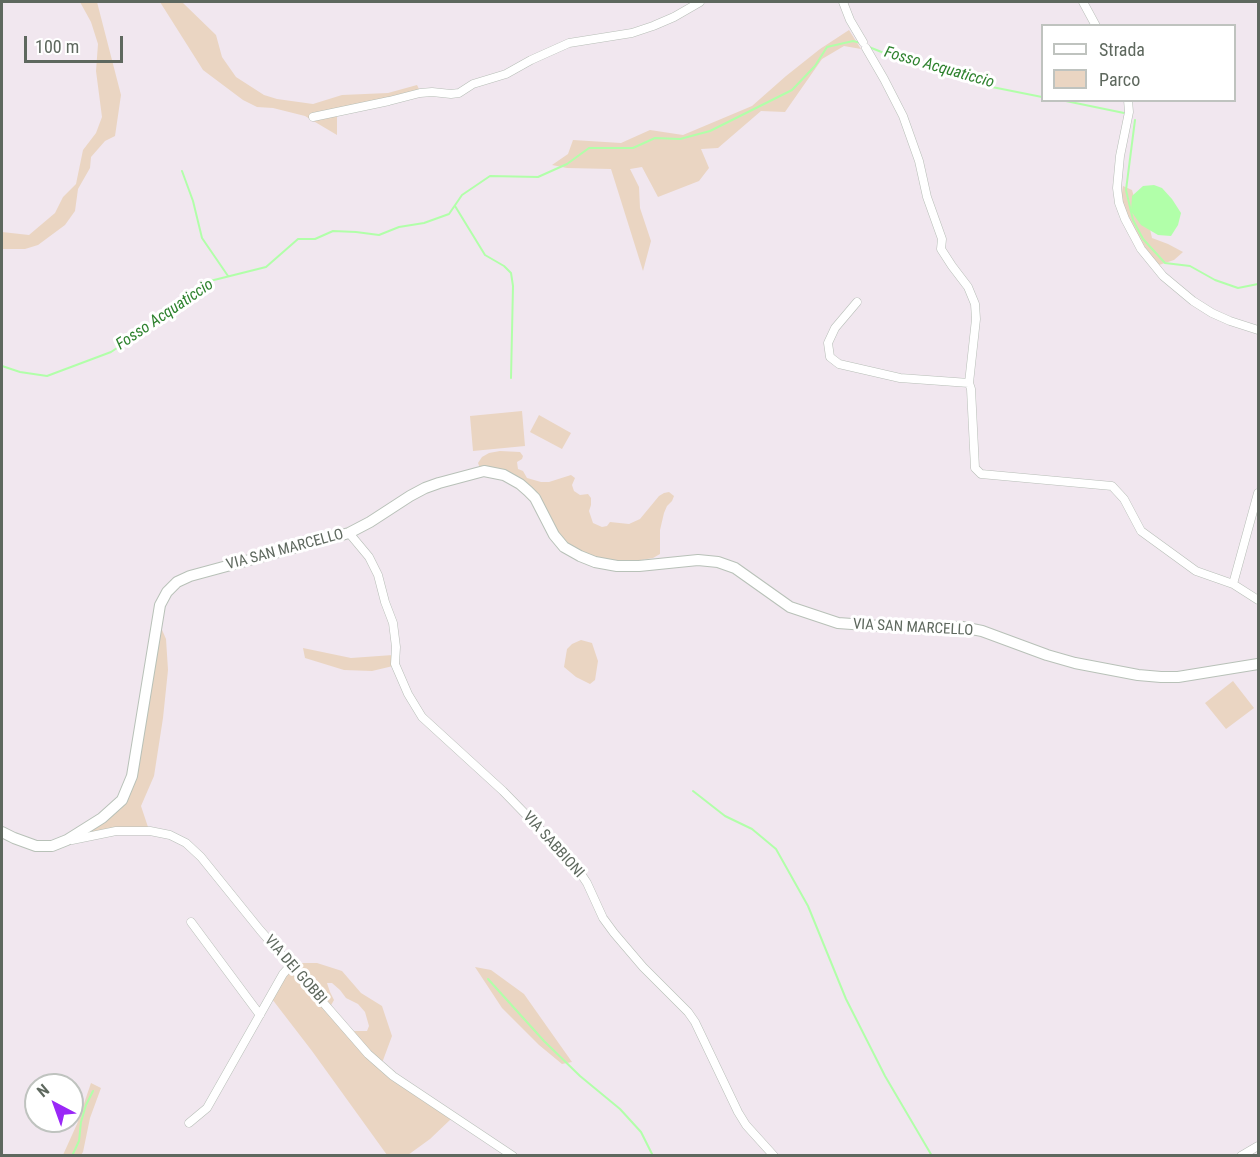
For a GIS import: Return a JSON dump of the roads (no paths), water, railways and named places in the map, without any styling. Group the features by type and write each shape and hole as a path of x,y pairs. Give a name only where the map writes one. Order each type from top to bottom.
{"main road":[{"name":"VIA SAN MARCELLO","path":"2,832 36,846 52,846 67,840 102,818 122,800 132,776 160,605 167,592 177,582 190,576 349,533 425,488 484,471 504,475 520,484 535,498 554,535 564,547 580,556 595,562 617,566 698,560 718,562 735,568 790,607 838,623 962,627 990,634 1075,663 1138,675 1178,677 1258,664"}],"street":[{"path":"313,117 389,102 420,93 459,93 473,84 506,74 569,43 632,33 674,17 700,2"},
{"path":"843,2 850,20 903,116 919,160 927,196 942,239 941,249 968,287 975,304 976,319 969,383 975,468 981,474 1112,486 1124,499 1141,531 1196,571 1233,584 1258,600"},
{"path":"1083,2 1095,24"},
{"path":"1128,102 1129,112 1120,156 1117,188 1119,203 1125,219 1141,249 1163,276 1193,301 1212,313 1258,330"},
{"path":"857,302 835,328 828,343 830,357 839,364 900,378 969,383"},
{"path":"1233,584 1258,493"},
{"name":"VIA SABBIONI","path":"349,533 369,558 378,575 393,623 396,647 395,664 408,694 422,717 503,791 574,865 587,883 603,918 614,933 643,967 692,1017 738,1112 746,1125 774,1155"},
{"name":"VIA DEI GOBBI","path":"67,840 116,831 150,831 170,835 186,843 201,857 260,930 368,1054 393,1076 513,1155"},
{"path":"191,922 260,1015"},
{"path":"189,1123 207,1108 283,974 291,965"},
{"path":"1241,1155 1258,1146"}],"waterway":[{"name":"Fosso Acquaticcio","path":"2,366 20,372 47,376 111,352 210,281 266,267 298,239 315,239 333,231 379,235 399,227 424,223 449,214 462,195 490,176 538,177 567,164 589,148 633,148 655,138 680,139 710,131 792,90 815,66 827,47 853,41 861,43"},
{"name":"Fosso Acquaticcio","path":"869,47 909,63 987,86 1041,97"},
{"name":"Fosso Acquaticcio","path":"1071,102 1124,113"},
{"name":"Fosso Acquaticcio","path":"1135,120 1126,190 1133,220 1143,239 1165,263 1190,266 1215,280 1238,288 1258,284"},
{"path":"182,171 193,201 202,238 228,276"},
{"path":"455,206 485,255 511,273 513,286 511,378"},
{"path":"693,791 725,816 752,829 776,849 808,906 846,999 885,1076 932,1156"},
{"path":"488,979 544,1041 580,1076 620,1109 641,1132 653,1156"},
{"path":"72,1156 79,1141 86,1105 93,1091"}]}
